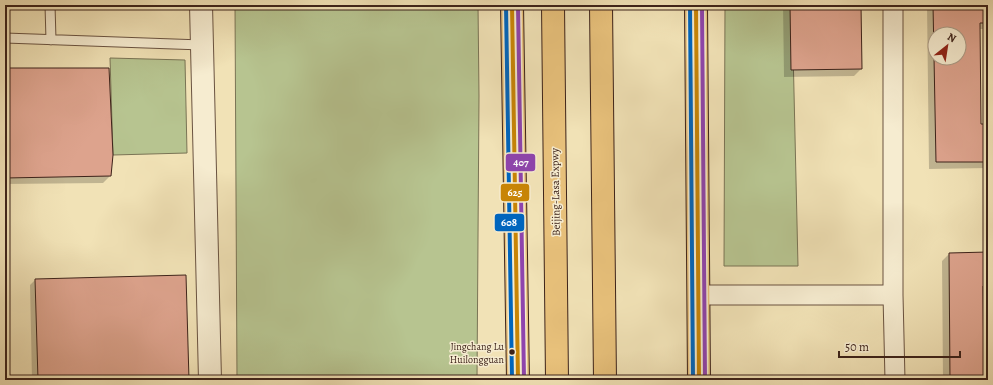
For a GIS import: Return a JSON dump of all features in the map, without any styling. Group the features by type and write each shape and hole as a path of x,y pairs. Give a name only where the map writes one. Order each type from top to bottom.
{"main road":[{"path":"512,5 518,380"},
{"name":"Beijing-Lasa Expwy","path":"553,5 557,380"},
{"path":"601,5 605,380"},
{"path":"696,5 699,380"}],"street":[{"path":"201,5 210,380"},
{"path":"893,5 893,295 895,380"},
{"path":"698,295 893,295"}],"lane":[{"path":"50,5 51,40"},
{"path":"5,38 202,45"}],"green space":[{"path":"235,5 478,5 479,96 477,380 237,380"},
{"path":"725,5 792,5 798,266 724,266"},
{"path":"110,58 185,60 187,153 113,155"}],"building":[{"path":"790,5 861,5 862,69 791,70"},
{"path":"933,5 988,5 988,23 980,23 981,124 988,124 988,162 936,162 934,66 967,66 967,26 933,26"},
{"path":"5,68 109,68 113,155 111,176 5,178"},
{"path":"988,252 988,286 983,286 984,375 988,375 988,380 950,380 949,253"},
{"path":"186,275 189,380 38,380 35,279"},
{"path":"5,308 10,380 5,380"}],"transit line":[{"name":"608","path":"506,5 512,380"},
{"name":"625","path":"512,5 518,380"},
{"name":"407","path":"518,5 524,380"},
{"name":"608","path":"690,5 693,380"},
{"name":"625","path":"696,5 699,380"},
{"name":"407","path":"702,5 705,380"}],"place":[{"name":"Jingchang Lu Huilongguan","path":"512,352"}]}
